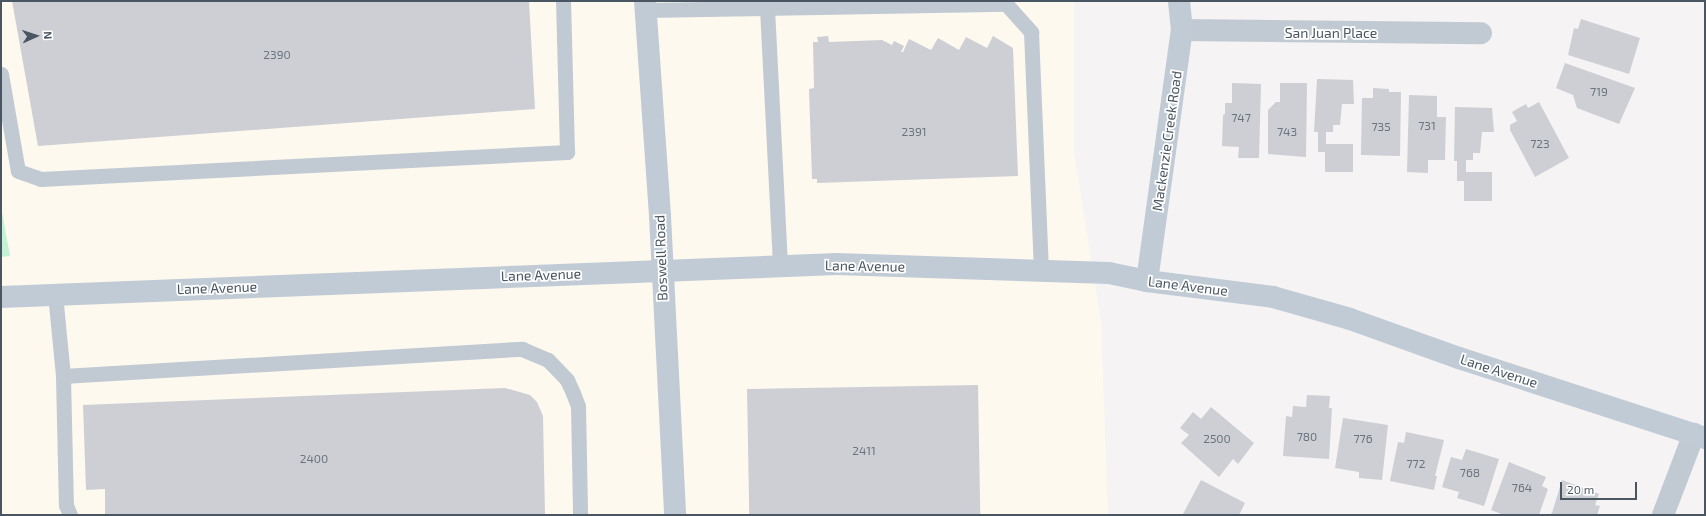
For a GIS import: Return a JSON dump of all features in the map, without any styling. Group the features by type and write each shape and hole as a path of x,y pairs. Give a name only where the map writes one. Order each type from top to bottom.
{"main road":[{"name":"Mackenzie Creek Road","path":"1147,281 1182,30 1179,1"},
{"name":"Boswell Road","path":"645,6 662,271 675,515"},
{"name":"Lane Avenue","path":"1,297 836,264 1109,273 1147,281 1273,297 1350,319 1459,358 1700,436"}],"street":[{"name":"San Juan Place","path":"1182,30 1481,33"},
{"path":"1663,515 1700,436"}],"lane":[{"path":"1,74 18,171 41,179 567,152 563,1"},
{"path":"645,6 767,8 1006,4 1031,32 1041,270"},
{"path":"767,8 780,267"},
{"path":"55,294 62,376 66,505 70,515"},
{"path":"62,376 522,349 548,360 567,380 574,392 578,406 580,515"}],"shaded area":[{"path":"1,1 1074,1 1074,152 1101,321 1108,515 1,515"}],"green space":[{"path":"1,207 10,256 1,257"}],"building":[{"path":"12,1 529,1 535,109 38,146"},
{"path":"1581,19 1640,38 1629,74 1568,55 1574,28 1578,29"},
{"path":"828,36 829,42 882,40 892,45 894,41 904,46 901,52 903,52 909,39 931,50 938,38 959,50 966,37 987,48 993,36 1013,48 1018,176 817,183 817,179 812,179 809,89 814,88 813,42 818,42 817,37"},
{"path":"1565,63 1635,88 1619,124 1577,108 1573,95 1556,88"},
{"path":"1317,79 1353,80 1354,104 1342,104 1340,125 1333,125 1333,132 1326,132 1326,144 1353,144 1353,172 1325,172 1325,152 1318,152 1318,132 1314,132"},
{"path":"1232,83 1261,84 1259,158 1238,158 1239,147 1222,146 1223,115 1225,114 1225,103 1232,103"},
{"path":"1280,83 1307,83 1306,157 1268,154 1268,110 1276,102 1280,102"},
{"path":"1373,88 1389,89 1389,92 1401,92 1400,156 1361,155 1362,98 1373,98"},
{"path":"1409,95 1437,96 1437,117 1446,117 1445,160 1428,160 1428,173 1407,172"},
{"path":"1539,102 1569,158 1535,177 1510,130 1510,125 1517,121 1512,112 1526,104 1528,108"},
{"path":"1455,107 1492,108 1494,132 1482,132 1480,153 1473,153 1473,160 1466,160 1466,172 1492,172 1492,201 1464,201 1464,181 1457,181 1457,161 1454,161"},
{"path":"978,385 980,515 749,515 747,389"},
{"path":"505,388 530,395 537,402 543,416 545,515 105,515 105,489 86,490 83,405"},
{"path":"1307,395 1330,396 1329,408 1332,408 1329,459 1283,456 1286,416 1292,417 1293,406 1306,407"},
{"path":"1211,407 1254,443 1238,464 1233,459 1219,477 1181,443 1189,435 1180,428 1193,412 1201,419"},
{"path":"1343,418 1388,425 1382,480 1359,478 1359,472 1335,468"},
{"path":"1406,432 1444,440 1435,476 1437,476 1434,490 1390,481 1398,442 1404,443"},
{"path":"1466,449 1499,459 1484,506 1457,498 1459,492 1442,487 1451,457 1462,460"},
{"path":"1509,462 1546,477 1542,486 1548,489 1539,515 1504,515 1491,510"},
{"path":"1201,480 1245,503 1239,515 1183,514"},
{"path":"1562,480 1599,494 1595,505 1600,506 1597,515 1549,515 1552,513"}]}
